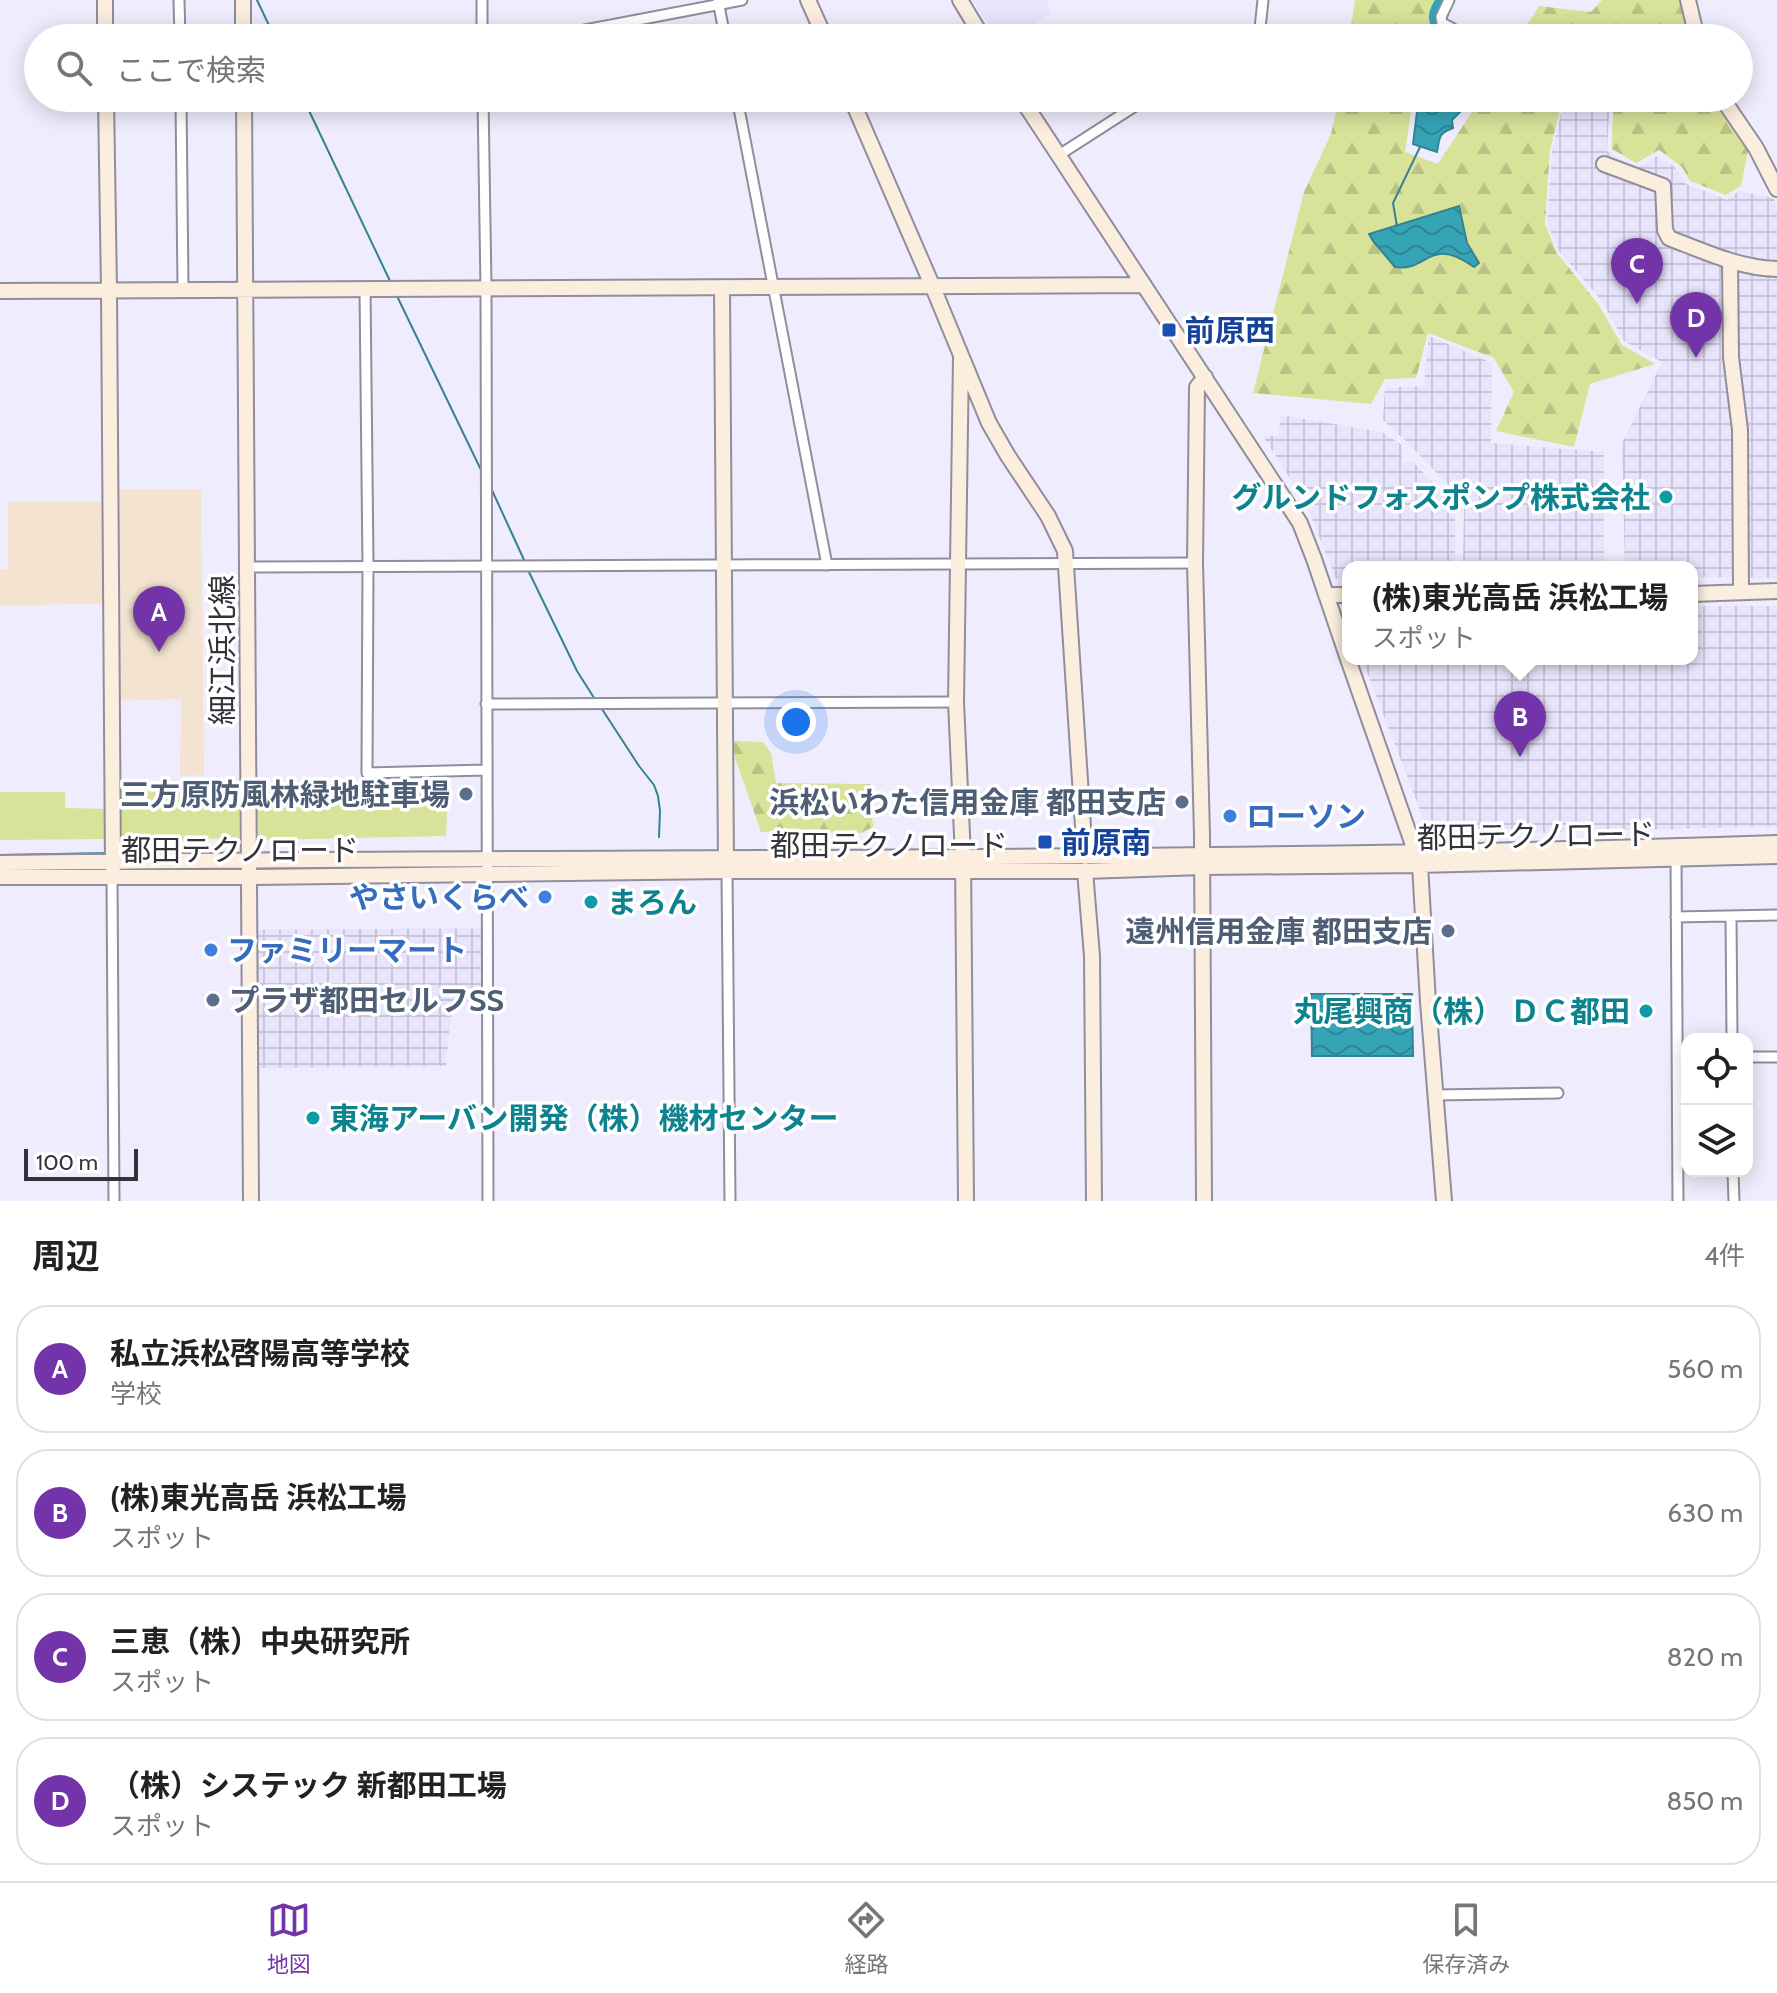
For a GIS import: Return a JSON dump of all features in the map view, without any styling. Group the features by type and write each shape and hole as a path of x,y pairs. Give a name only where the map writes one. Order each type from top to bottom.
{"street":[{"path":"105,0 105,24"},
{"path":"179,0 180,24"},
{"path":"243,0 243,24"},
{"path":"482,0 482,24"},
{"path":"611,24 742,0"},
{"path":"808,0 819,24"},
{"path":"960,0 975,24"},
{"path":"1260,24 1263,0"},
{"path":"1444,24 1441,17 1449,0"},
{"path":"1688,0 1694,24"},
{"path":"718,2 722,24"},
{"path":"106,112 114,1201"},
{"path":"181,112 183,289"},
{"name":"細江浜北線","path":"244,112 251,1201"},
{"path":"483,112 488,1201"},
{"path":"740,112 827,565"},
{"path":"857,112 989,423 1061,539 1067,563 1092,956 1094,1201"},
{"path":"1030,112 1300,523 1342,642"},
{"path":"1059,155 1126,112"},
{"path":"1732,112 1756,148 1777,189"},
{"path":"1604,164 1663,186 1666,236 1730,261 1777,269"},
{"path":"1730,261 1731,357 1740,430 1741,591"},
{"path":"0,291 1144,285"},
{"path":"722,287 730,1201"},
{"path":"365,288 367,773 486,770"},
{"path":"961,357 956,702 963,864 966,1201"},
{"path":"1204,1201 1202,861 1195,563 1197,387 1205,377"},
{"path":"248,567 1195,563"},
{"path":"1698,594 1777,591"},
{"path":"1326,595 1342,595"},
{"path":"1350,665 1418,859 1444,1201"},
{"path":"486,704 956,702"},
{"name":"都田テクノロード","path":"1676,853 1777,843"},
{"path":"1676,853 1681,1034"},
{"name":"都田テクノロード","path":"0,863 113,869 248,869 1085,864 1676,853 1777,856"},
{"name":"都田テクノロード","path":"0,877 113,869"},
{"path":"1676,917 1777,915"},
{"path":"1731,916 1732,1033"},
{"path":"1753,1057 1777,1057"},
{"path":"1436,1095 1558,1093"},
{"path":"1678,1201 1681,1094"},
{"path":"1733,1177 1734,1201"}],"shaded area":[{"path":"972,0 1046,0 1051,13 1033,24 988,24"},
{"path":"1561,112 1609,112 1607,151 1636,169 1657,156 1674,166 1686,184 1727,200 1739,191 1774,198 1777,212 1777,578 1698,577 1698,561 1625,561 1622,443 1662,362 1624,341 1602,301 1559,251 1547,223 1552,150"},
{"path":"1429,336 1492,363 1491,443 1604,452 1604,561 1463,561 1464,507 1461,498 1383,420 1385,388 1424,386"},
{"path":"1280,415 1382,432 1402,445 1402,463 1413,462 1455,505 1455,561 1342,561 1342,579 1336,579 1306,504 1263,436 1279,436"},
{"path":"116,489 201,489 204,775 180,776 181,699 114,701 115,603 0,606 0,570 8,569 8,502 116,501"},
{"path":"1698,606 1777,606 1777,826 1430,836 1364,665 1698,665"},
{"path":"485,928 486,1006 452,1006 446,1066 257,1068 256,930"}],"green space":[{"path":"1355,0 1440,0 1433,24 1351,24"},
{"path":"1602,0 1683,0 1686,24 1528,24 1539,6 1591,12"},
{"path":"1336,112 1411,112 1405,152 1438,164 1472,112 1560,112 1550,150 1545,224 1557,253 1598,304 1622,345 1655,364 1590,384 1574,447 1496,431 1514,392 1494,358 1428,333 1416,378 1385,379 1371,404 1253,393 1304,192 1331,134"},
{"path":"1613,112 1728,112 1748,151 1741,186 1726,195 1690,181 1682,167 1659,150 1636,163 1612,149"},
{"path":"733,741 763,742 771,753 776,783 870,784 873,827 861,833 761,832 735,758"},
{"path":"240,789 239,838 119,841 119,791"},
{"path":"448,789 446,836 260,840 258,836 256,802 260,801 260,791"},
{"path":"0,792 65,792 65,808 107,809 106,839 0,840"}],"water":[{"path":"1417,112 1460,112 1452,120 1453,128 1440,137 1437,152 1413,144"},
{"path":"1459,206 1467,243 1479,263 1474,267 1459,258 1438,254 1415,265 1395,267 1369,234"},
{"path":"1311,994 1412,994 1413,1056 1312,1056"}],"waterway":[{"path":"257,0 268,24"},
{"path":"1438,24 1436,16 1443,0"},
{"path":"310,112 390,281"},
{"path":"1397,226 1393,203 1420,147"},
{"path":"396,294 482,472"},
{"path":"491,488 525,562"},
{"path":"527,568 577,671 596,701"},
{"path":"600,706 654,785 660,811 659,837"},
{"path":"0,855 109,853"},
{"path":"119,853 226,853"}],"place":[{"name":"三恵（株）中央研究所","path":"1637,304"},
{"name":"前原西","path":"1169,330"},
{"name":"（株）システック 新都田工場","path":"1696,358"},
{"name":"グルンドフォスポンプ株式会社","path":"1666,497"},
{"name":"私立浜松啓陽高等学校","path":"159,652"},
{"name":"(株)東光高岳 浜松工場","path":"1520,757"},
{"name":"三方原防風林緑地駐車場","path":"466,794"},
{"name":"浜松いわた信用金庫 都田支店","path":"1182,802"},
{"name":"ローソン","path":"1230,816"},
{"name":"前原南","path":"1045,842"},
{"name":"やさいくらべ","path":"545,897"},
{"name":"まろん","path":"591,902"},
{"name":"遠州信用金庫 都田支店","path":"1448,931"},
{"name":"ファミリーマート","path":"211,950"},
{"name":"プラザ都田セルフSS","path":"213,1000"},
{"name":"丸尾興商（株） ＤＣ都田","path":"1646,1011"},
{"name":"東海アーバン開発（株）機材センター","path":"313,1118"}]}
